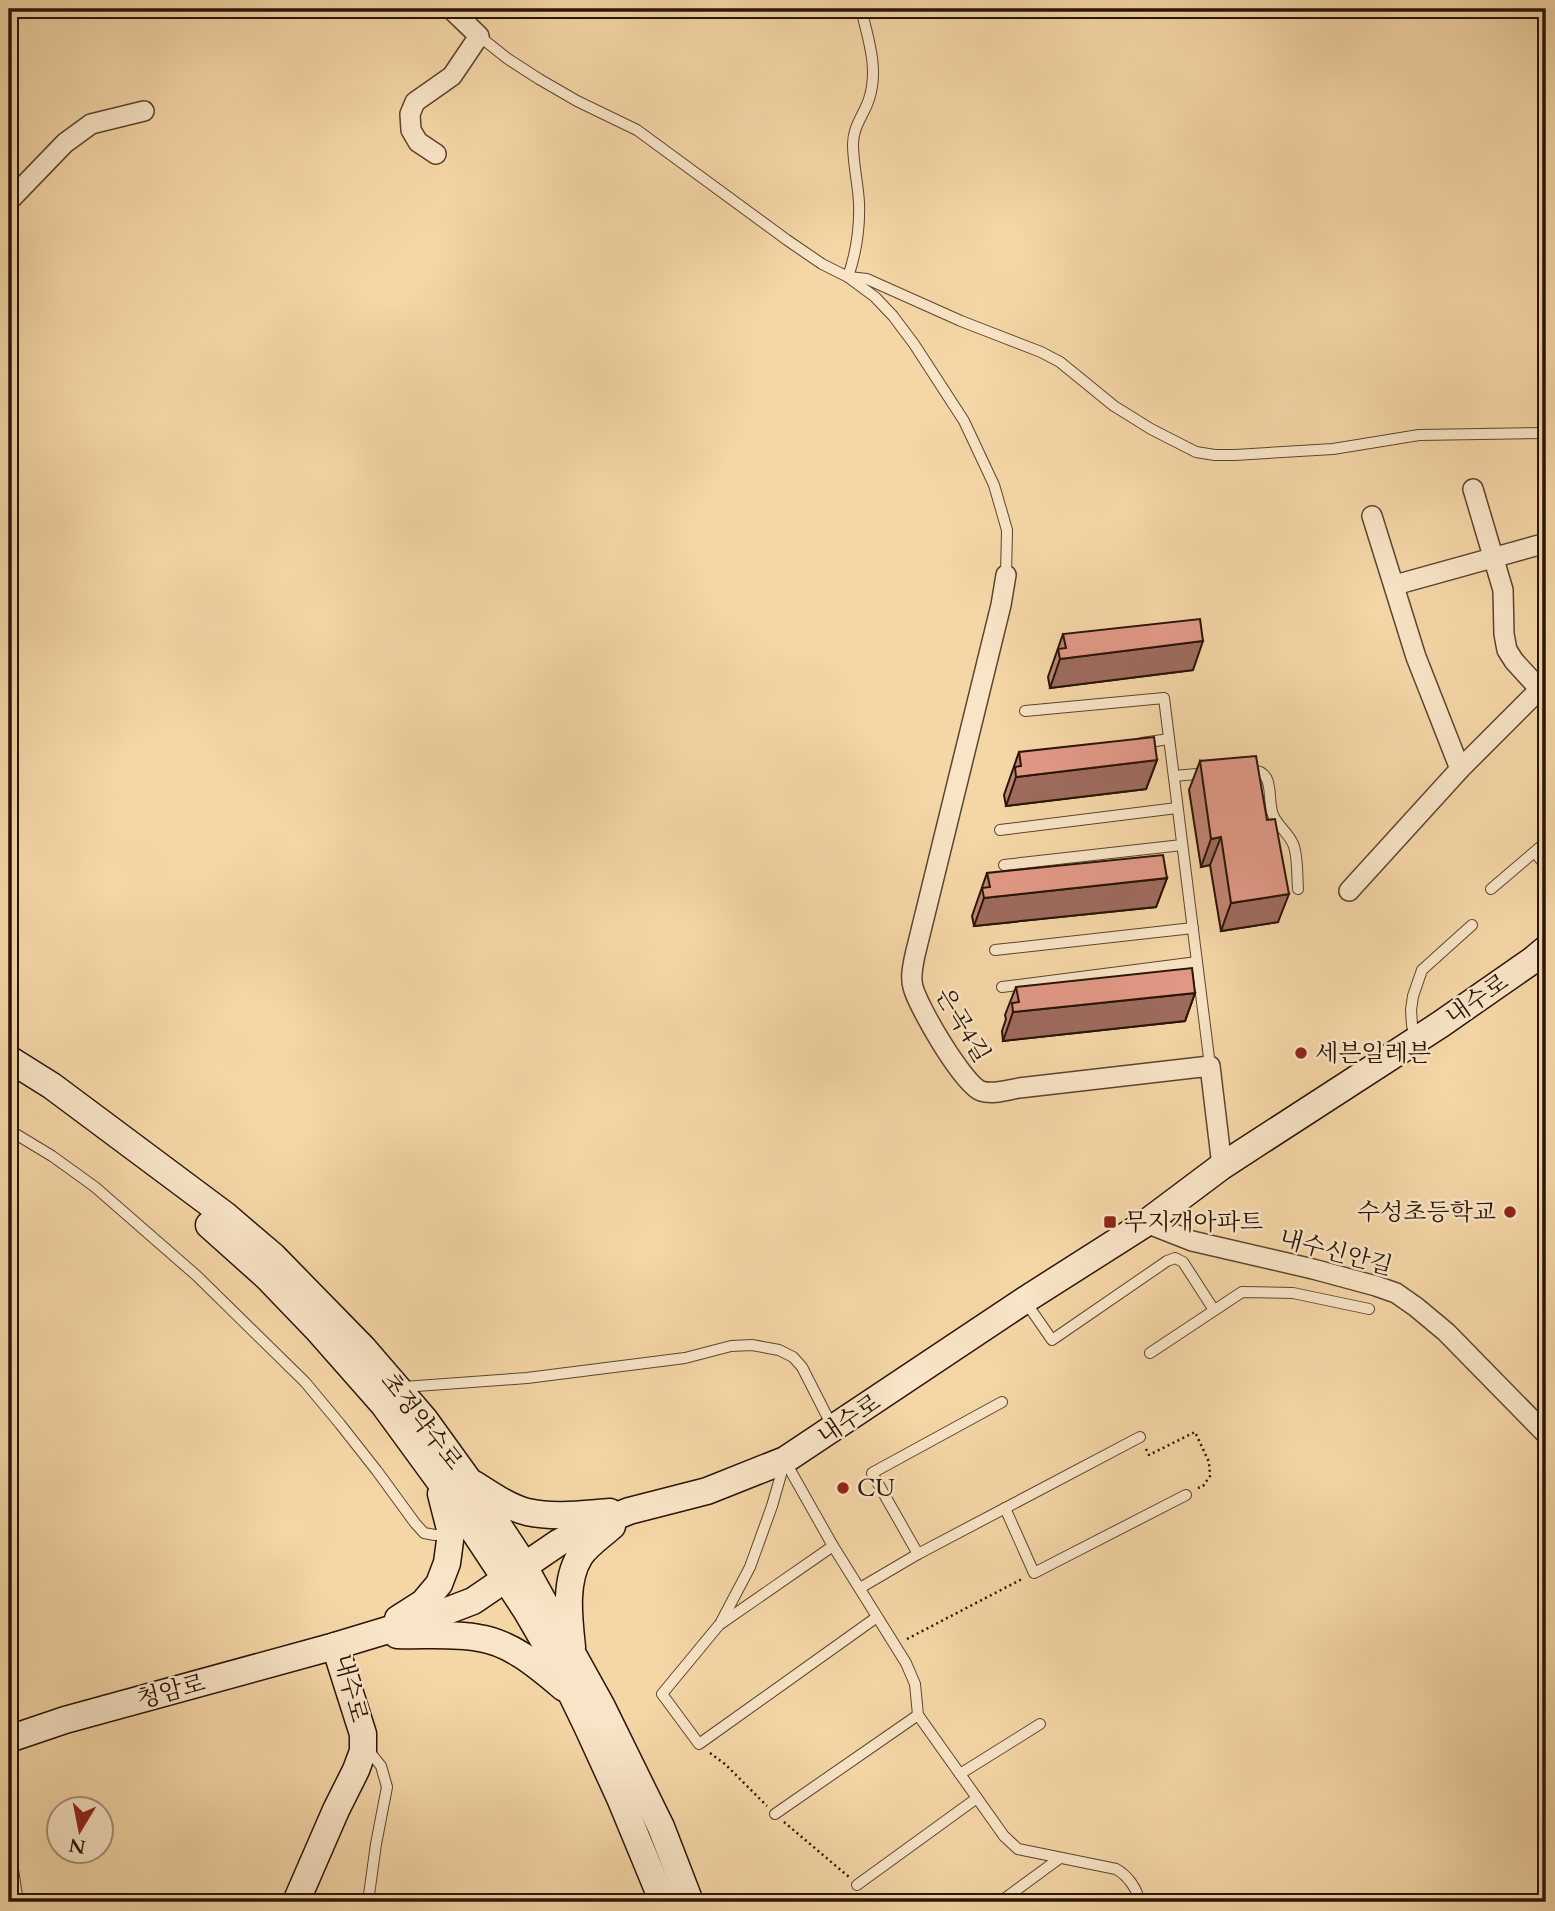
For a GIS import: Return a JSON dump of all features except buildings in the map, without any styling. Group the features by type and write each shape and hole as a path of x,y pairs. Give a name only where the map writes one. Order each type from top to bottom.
{"main road":[{"name":"내수로","path":"296,1902 363,1751 363,1734 335,1646 431,1617 472,1601 587,1528 629,1511 707,1491 785,1460 1146,1223 1222,1166 1416,1041 1546,949"},
{"name":"초정약수로","path":"9,1059 63,1094 225,1215 273,1256 363,1348 425,1420 469,1481 515,1573 526,1611 572,1695 620,1798 663,1902"},
{"name":"초정약수로","path":"9,1077 121,1152 191,1209 267,1277 384,1405 515,1573 573,1655 661,1827 690,1902"},
{"path":"374,1635 423,1603 439,1584 447,1563 451,1534 436,1475"},
{"path":"469,1481 525,1511 559,1516 629,1511"},
{"path":"573,1655 569,1602 572,1576 580,1555 629,1511"},
{"path":"374,1635 480,1637 506,1646 537,1665 572,1695"},
{"name":"청암로","path":"9,1738 65,1720 335,1646"}],"street":[{"path":"436,154 418,142 411,130 410,114 415,102 452,76 479,36 451,9"},
{"path":"9,201 65,143 91,124 144,111"},
{"path":"1349,891 1460,769 1543,692 1514,662 1507,650 1503,590 1473,489"},
{"path":"1372,516 1416,657 1460,769"},
{"path":"1395,585 1546,543"},
{"name":"은곡4길","path":"1006,575 1001,605 915,955 912,985 917,998 956,1067 971,1084 982,1091 995,1093 1209,1066"},
{"path":"1209,1066 1222,1166"},
{"name":"내수신안길","path":"1146,1223 1192,1241 1312,1269 1396,1293 1446,1332 1546,1434"}],"lane":[{"path":"848,277 855,256 859,203 853,142 856,125 869,99 873,79 873,62 860,9"},
{"path":"479,36 540,79 636,130 787,240 822,264 848,277 875,297 914,344 964,421 995,485 1007,530 1006,575"},
{"path":"848,277 867,279 961,321 1041,352 1060,362 1114,407 1196,452 1215,456 1236,455 1333,449 1419,435 1546,433"},
{"path":"1025,711 1164,698 1209,1066"},
{"path":"1136,743 1169,739"},
{"path":"1241,771 1255,770 1264,775 1269,784 1272,815 1295,846 1298,889"},
{"path":"1174,776 1214,773"},
{"path":"1000,830 1177,808"},
{"path":"1491,889 1546,842"},
{"path":"1004,865 1182,845"},
{"path":"1535,852 1546,867"},
{"path":"1416,1041 1411,1010 1422,970 1472,925"},
{"path":"995,950 1192,928"},
{"path":"1002,987 1197,962"},
{"path":"9,1130 95,1187 197,1276 305,1382 424,1533 451,1534"},
{"path":"1025,1300 1052,1340 1175,1258 1183,1262 1214,1310"},
{"path":"1150,1353 1242,1292 1293,1293 1369,1309"},
{"path":"397,1388 527,1378 685,1358 731,1346 752,1345 779,1350 793,1357 802,1367 834,1429"},
{"path":"918,1554 872,1473 1002,1402"},
{"path":"860,1588 918,1554 1140,1437"},
{"path":"785,1460 833,1546 906,1663 915,1684 918,1715 1004,1836 1018,1849 1116,1869 1124,1873 1138,1895 1139,1902"},
{"path":"785,1460 750,1567 719,1625 662,1694 699,1744 877,1617"},
{"path":"1005,1508 1034,1573 1186,1494"},
{"path":"719,1625 833,1546"},
{"path":"775,1814 918,1715"},
{"path":"960,1774 1040,1724"},
{"path":"363,1751 373,1756 381,1766 387,1787 368,1902"},
{"path":"857,1885 977,1798"},
{"path":"9,1844 18,1902"},
{"path":"1000,1902 1060,1858"}],"path":[{"path":"1140,1437 1149,1455 1195,1432 1209,1462 1210,1476 1203,1486 1186,1494"},
{"path":"894,1645 1034,1573"}],"place":[{"name":"세븐일레븐","path":"1301,1053"},
{"name":"수성초등학교","path":"1510,1212"},
{"name":"무지개아파트","path":"1110,1222"},
{"name":"CU","path":"843,1488"}]}
